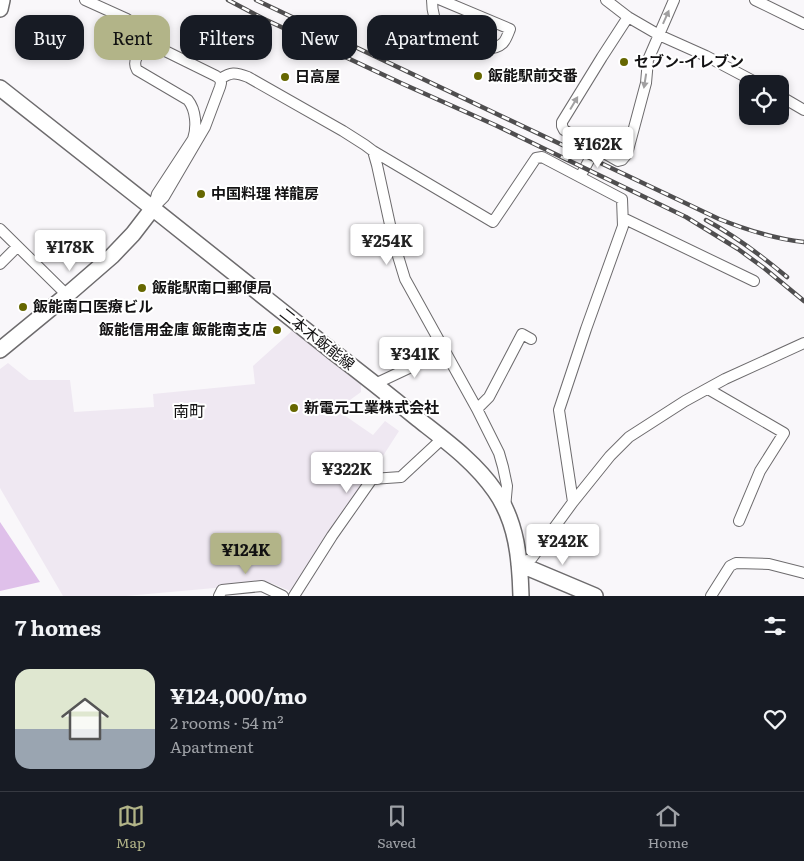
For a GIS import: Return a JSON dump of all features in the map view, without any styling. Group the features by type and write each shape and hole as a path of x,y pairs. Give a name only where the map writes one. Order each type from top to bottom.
{"main road":[{"path":"0,9 2,0"},
{"name":"二本木飯能線","path":"0,88 443,438 473,465 496,493 513,529 519,564 521,596"},
{"path":"0,350 112,256 133,234 153,208"},
{"path":"519,564 595,596"}],"street":[{"path":"85,0 119,15"},
{"path":"432,0 435,20 442,31 448,35 466,44 484,48 500,46 504,42 510,29 441,0"},
{"path":"606,0 628,18 658,35 706,56 742,75"},
{"path":"628,18 562,122 564,130 618,161 622,160 627,154 646,83 648,60 674,0"},
{"path":"755,0 804,24"},
{"path":"153,208 157,194 193,138 195,130 194,118 191,104 188,100 137,70 135,60 146,44 149,43 220,79"},
{"path":"220,79 232,73 240,73 248,77 343,131 372,151 493,222 536,158 542,157 622,199 623,226 586,329 560,410 573,502"},
{"path":"153,208 164,197 205,127 220,87 220,79"},
{"path":"789,101 804,110"},
{"path":"580,177 595,149"},
{"path":"372,151 377,165 394,243 405,279 477,409 499,453 506,486 505,509"},
{"path":"623,218 754,281"},
{"path":"0,229 67,295"},
{"path":"0,264 17,247"},
{"path":"477,409 489,398 522,334 531,338"},
{"path":"519,564 532,558 573,502 610,456 629,437 684,401 725,379 804,343"},
{"path":"375,384 445,351"},
{"path":"708,389 784,432 760,471 739,521"},
{"path":"294,596 332,536 372,479 401,477 443,438"},
{"path":"711,596 730,566 736,564 769,564 804,573"},
{"path":"219,596 222,590 262,586 282,596"}],"shaded area":[{"path":"293,330 361,384 361,392 350,400 353,405 341,413 373,435 385,421 399,431 295,593 271,583 126,596 63,596 0,488 0,369 8,363 29,380 70,380 74,412 154,407 153,394 255,384 253,366"},
{"path":"0,522 40,582 0,591"}],"railway":[{"path":"228,0 262,18 495,125 686,217 738,249 804,301"},
{"path":"256,0 719,219 782,239 804,242"},
{"path":"706,220 768,261 787,277"}],"place":[{"name":"セブン-イレブン","path":"624,62"},
{"name":"飯能駅前交番","path":"478,76"},
{"name":"日高屋","path":"285,77"},
{"name":"中国料理 祥龍房","path":"201,194"},
{"name":"飯能駅南口郵便局","path":"142,288"},
{"name":"飯能南口医療ビル","path":"23,307"},
{"name":"飯能信用金庫 飯能南支店","path":"277,330"},
{"name":"新電元工業株式会社","path":"294,408"}],"district":[{"name":"南町","path":"189,411"}]}
